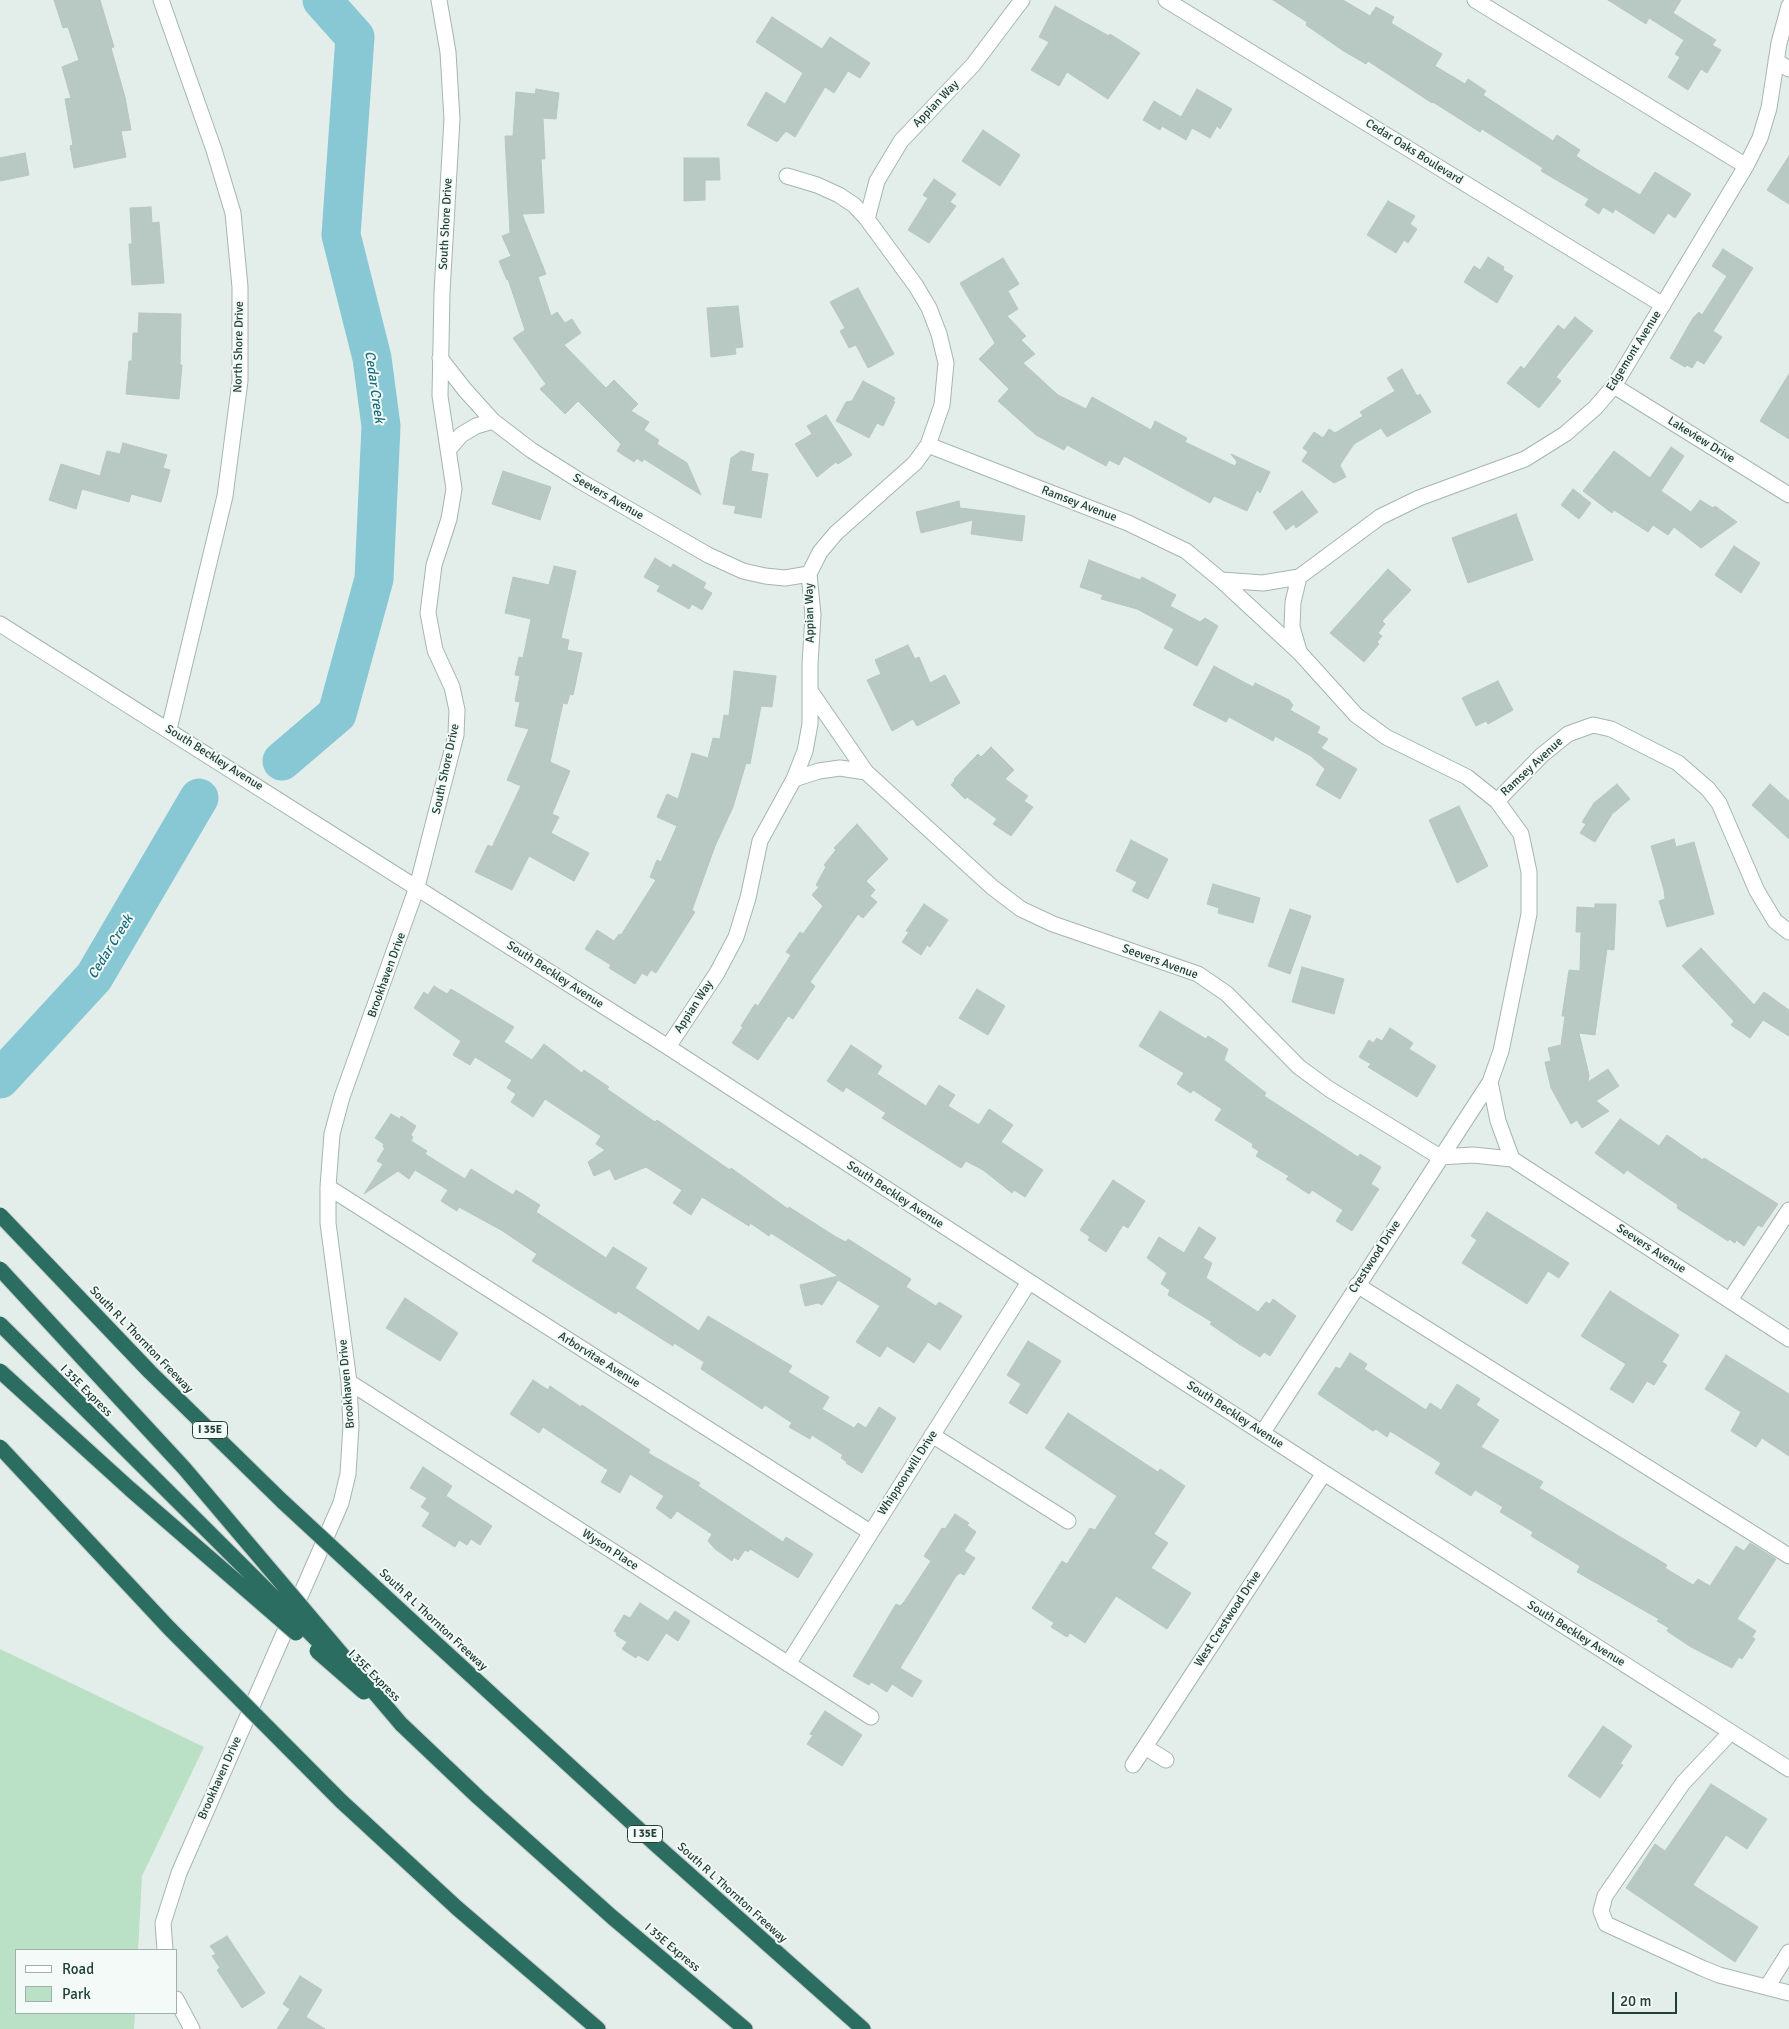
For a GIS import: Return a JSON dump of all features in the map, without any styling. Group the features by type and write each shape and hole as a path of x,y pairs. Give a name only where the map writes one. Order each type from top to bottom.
{"highway":[{"name":"South R L Thornton Freeway","path":"0,1215 157,1379 282,1501 648,1837 864,2029"},
{"path":"0,1269 184,1468 401,1724"},
{"name":"I 35E Express","path":"0,1324 401,1724 479,1798 605,1910 745,2029"},
{"path":"0,1371 130,1489 401,1724"},
{"path":"0,1447 168,1628 341,1801 457,1908 598,2029"}],"street":[{"name":"North Shore Drive","path":"161,0 214,150 233,213 240,287 240,381 225,496 169,729"},
{"name":"South Shore Drive","path":"417,886 456,735 458,710 452,688 434,650 430,631 429,588 434,565 449,519 454,489 440,396 440,358 452,118 448,52 439,0"},
{"name":"Appian Way","path":"867,218 877,181 901,141 973,65 1022,0"},
{"name":"Cedar Oaks Boulevard","path":"1166,0 1663,305"},
{"path":"1475,0 1746,166"},
{"name":"Edgemont Avenue","path":"1221,580 1263,583 1299,577 1380,517 1420,498 1525,459 1548,447 1595,408 1614,386 1746,166 1760,138 1769,108 1784,4"},
{"path":"1776,61 1789,69"},
{"name":"Appian Way","path":"668,1047 717,973 736,937 748,898 760,842 794,779 805,751 810,724 811,692 813,609 810,574 820,552 836,533 915,463 928,445 942,405 946,363 939,334 929,308 916,286 867,218 839,195 817,185 787,176"},
{"name":"Seevers Avenue","path":"440,358 493,422 531,450 580,481 708,554 743,571 785,578 810,574"},
{"name":"Lakeview Drive","path":"1614,386 1789,495"},
{"path":"448,449 461,435 476,426 493,422"},
{"name":"Ramsey Avenue","path":"928,445 1157,535 1186,551 1221,580 1300,653 1356,715 1386,737 1467,777 1497,801 1542,756 1568,734 1593,725 1611,729 1678,763 1708,789 1719,803 1757,891 1775,921 1789,932"},
{"path":"1299,577 1293,602 1292,627 1300,653"},
{"name":"South Beckley Avenue","path":"0,624 417,886 1324,1473 1789,1769"},
{"name":"Seevers Avenue","path":"811,692 866,772 992,887 1021,909 1053,924 1198,974 1227,994 1299,1068 1330,1089 1440,1156 1474,1155 1512,1159 1789,1339"},
{"path":"794,779 819,771 840,768 866,772"},
{"name":"Crestwood Drive","path":"1263,1432 1356,1285 1490,1082 1501,1051 1529,914 1528,872 1521,834 1497,801"},
{"name":"Brookhaven Drive","path":"165,1949 163,1923 179,1873 341,1503 348,1474 351,1426 349,1382 328,1223 328,1187 332,1134 342,1097 417,886"},
{"path":"1490,1082 1498,1121 1512,1159"},
{"name":"Arborvitae Avenue","path":"328,1187 870,1532"},
{"path":"1730,1300 1789,1210"},
{"name":"Whippoorwill Drive","path":"788,1664 1029,1282"},
{"path":"1356,1285 1789,1556"},
{"name":"Wyson Place","path":"349,1382 871,1718"},
{"path":"932,1435 1068,1521"},
{"name":"West Crestwood Drive","path":"1133,1765 1324,1473"},
{"path":"1731,1732 1683,1783 1605,1896 1601,1912 1606,1924 1702,1968 1789,1993"},
{"path":"1145,1747 1166,1760"},
{"path":"1767,1987 1789,1952"},
{"path":"178,2004 192,2029"}],"green space":[{"path":"0,1649 204,1747 142,1876 138,1949 15,1949 15,2014 135,2014 134,2029 0,2029"}],"building":[{"path":"54,0 100,0 114,47 111,48 125,97 131,130 121,131 126,157 74,168 70,146 73,145 65,99 71,98 62,67 79,60 68,27 63,28"},
{"path":"1273,0 1343,0 1370,16 1376,7 1394,17 1391,23 1442,54 1435,66 1465,84 1468,79 1486,91 1483,95 1553,141 1557,135 1580,150 1576,156 1640,195 1655,172 1691,194 1675,218 1668,213 1654,234 1615,209 1613,213 1603,207 1599,214 1585,205 1589,199 1541,171 1543,168 1482,129 1480,132 1432,103 1368,61 1366,64 1342,50 1306,25 1307,22"},
{"path":"1608,0 1681,0 1673,13 1716,40 1712,45 1721,50 1707,73 1701,69 1688,90 1668,77 1680,57 1675,54 1684,40 1649,18 1646,24"},
{"path":"1055,6 1109,36 1110,34 1140,53 1108,99 1067,72 1059,86 1031,70 1049,42 1039,37"},
{"path":"772,17 822,49 830,37 870,63 860,78 848,71 834,93 825,87 795,137 786,131 777,142 747,125 766,92 785,104 803,73 756,42"},
{"path":"536,89 559,93 556,119 543,118 545,159 541,159 544,213 522,214 546,274 538,277 551,316 557,312 565,323 572,319 581,333 564,345 606,388 614,380 638,404 631,411 649,422 644,430 659,440 657,444 687,463 701,495 644,459 642,462 637,458 634,462 617,451 621,444 578,401 565,414 540,389 546,384 513,338 525,330 508,279 499,261 511,256 502,236 510,233 505,136 513,136 516,92 535,94"},
{"path":"1197,89 1232,109 1220,129 1217,126 1210,138 1192,128 1186,140 1162,126 1160,130 1143,120 1154,101 1181,117"},
{"path":"983,130 1020,155 1000,186 962,161"},
{"path":"25,153 29,175 0,181 0,158"},
{"path":"1789,156 1789,204 1767,190"},
{"path":"684,158 719,158 720,180 705,180 705,200 684,201"},
{"path":"934,179 956,194 950,202 956,206 929,243 908,230 928,198 923,195"},
{"path":"1388,201 1415,216 1410,224 1417,229 1408,243 1404,240 1396,253 1367,235"},
{"path":"151,207 152,223 159,222 164,283 132,285 129,244 132,244 130,208"},
{"path":"1723,249 1753,268 1713,331 1722,337 1704,364 1697,360 1692,368 1687,365 1685,367 1670,358 1693,318 1699,312 1702,315 1727,276 1712,266"},
{"path":"1488,257 1504,267 1503,270 1513,276 1497,303 1464,282 1474,266 1480,270"},
{"path":"1003,258 1019,284 1008,291 1018,309 1007,316 1026,336 1021,340 1035,354 1023,363 1058,395 1086,409 1092,397 1151,430 1155,421 1187,438 1185,442 1235,466 1237,462 1231,454 1270,472 1260,493 1257,490 1247,511 1214,496 1210,503 1124,456 1119,465 1109,460 1106,466 1067,445 1064,450 1036,435 998,401 1009,389 979,359 995,343 960,283"},
{"path":"858,288 894,354 868,368 856,345 849,348 840,331 845,328 830,302"},
{"path":"738,306 743,347 735,348 736,354 711,357 707,308"},
{"path":"139,313 181,314 180,365 182,365 179,399 126,394 129,361 132,361 133,333 138,333"},
{"path":"1575,317 1593,331 1556,377 1561,381 1539,408 1507,383 1521,366 1524,369 1558,325 1564,330"},
{"path":"1402,369 1417,396 1420,394 1431,412 1387,437 1381,428 1354,444 1340,465 1346,477 1334,483 1302,461 1308,452 1303,448 1314,432 1323,438 1329,429 1335,433 1363,416 1360,412 1395,391 1387,378"},
{"path":"1789,374 1789,439 1760,421"},
{"path":"863,381 895,398 893,401 895,402 883,426 877,423 869,438 836,421 846,402 852,401"},
{"path":"826,415 852,455 838,464 836,462 817,477 795,444 812,434 807,426"},
{"path":"123,443 167,455 163,468 170,470 161,502 131,494 129,502 82,489 76,509 49,500 61,464 100,476 107,451 120,454"},
{"path":"1671,447 1684,456 1661,491 1691,512 1700,500 1713,508 1715,506 1737,522 1701,548 1674,527 1668,535 1653,525 1648,532 1614,510 1612,513 1583,491 1614,451 1650,478"},
{"path":"741,451 754,454 751,471 768,474 761,518 734,513 736,506 723,504 731,458"},
{"path":"503,471 551,487 540,520 492,504"},
{"path":"1573,489 1591,503 1579,519 1561,505"},
{"path":"1302,491 1318,512 1296,528 1294,524 1286,530 1273,512"},
{"path":"959,501 960,508 1025,516 1022,541 971,534 973,520 921,533 916,512"},
{"path":"1516,514 1533,560 1468,583 1452,538"},
{"path":"1734,546 1760,563 1741,593 1715,575"},
{"path":"655,558 671,568 673,564 706,583 703,588 712,593 702,610 692,604 689,609 657,591 660,586 644,577"},
{"path":"1089,560 1140,580 1142,577 1176,595 1170,606 1200,622 1205,618 1218,626 1197,666 1164,648 1174,629 1137,609 1101,599 1103,595 1080,587"},
{"path":"554,566 576,571 561,638 569,640 567,650 582,653 573,695 570,694 567,704 563,703 550,762 570,771 552,814 559,817 551,833 589,853 574,881 529,856 512,890 475,872 488,845 492,847 521,786 507,780 529,729 515,726 520,702 515,701 520,676 515,675 519,657 523,658 531,619 505,613 513,577 549,585"},
{"path":"1388,569 1411,590 1382,621 1385,624 1378,633 1382,636 1377,642 1379,644 1364,662 1330,633"},
{"path":"908,645 915,659 919,657 930,683 945,675 960,703 917,726 913,719 892,731 867,680 881,674 875,660"},
{"path":"1214,666 1253,687 1255,683 1289,700 1293,705 1290,710 1320,727 1317,733 1328,739 1321,748 1357,769 1340,799 1316,785 1325,769 1311,756 1275,736 1273,741 1229,717 1226,722 1193,705"},
{"path":"734,671 776,676 772,707 761,706 750,764 746,763 733,807 715,846 692,910 695,912 656,973 651,970 647,976 642,973 635,984 609,968 611,965 585,949 597,930 614,941 619,934 621,935 656,880 650,877 657,860 661,862 677,826 657,817 667,794 678,799 692,753 708,758 713,738 720,739 724,715 729,716"},
{"path":"1498,681 1513,710 1488,724 1486,721 1476,726 1462,698"},
{"path":"991,747 1014,770 1005,779 1028,796 1024,801 1033,807 1011,836 993,824 997,819 967,797 965,799 951,785 954,779 978,754 981,757"},
{"path":"1617,784 1630,799 1612,814 1595,842 1580,833 1586,824 1582,822 1594,803"},
{"path":"1770,784 1789,801 1789,839 1752,805"},
{"path":"1459,806 1488,866 1457,883 1429,820"},
{"path":"857,824 888,859 866,881 875,890 870,896 877,902 863,918 858,914 810,982 815,986 793,1019 788,1016 758,1060 732,1043 755,1004 758,1006 791,955 786,952 800,932 803,934 823,906 812,895 819,887 816,885 826,867 824,865 836,850 834,848"},
{"path":"1674,839 1676,847 1694,842 1714,914 1667,927 1659,901 1665,899 1664,890 1651,846"},
{"path":"1131,840 1168,859 1148,899 1132,891 1137,882 1116,871"},
{"path":"1213,884 1260,898 1253,923 1218,913 1219,908 1207,904"},
{"path":"924,904 948,920 930,947 927,945 921,955 902,942 909,932 906,931"},
{"path":"1595,904 1616,904 1614,950 1607,949 1595,1035 1579,1033 1589,1075 1588,1082 1608,1069 1619,1086 1596,1101 1609,1111 1582,1128 1577,1120 1571,1124 1551,1088 1545,1062 1551,1061 1548,1048 1561,1045 1565,1016 1562,1016 1569,970 1580,971 1581,932 1576,932 1577,907 1595,908"},
{"path":"1290,909 1311,916 1290,974 1268,966"},
{"path":"1701,948 1754,1005 1764,992 1789,1010 1789,1036 1763,1020 1750,1038 1731,1025 1734,1021 1682,966"},
{"path":"1302,967 1344,979 1334,1014 1292,1002"},
{"path":"434,986 447,994 451,989 514,1027 504,1042 532,1060 544,1044 582,1073 584,1070 609,1087 607,1089 655,1122 657,1120 730,1170 731,1168 788,1209 789,1207 846,1242 848,1239 911,1279 906,1287 936,1306 939,1302 962,1316 940,1350 928,1342 914,1363 887,1346 880,1357 856,1342 880,1306 838,1280 822,1305 818,1303 805,1306 800,1285 838,1276 771,1233 769,1236 750,1223 749,1226 702,1197 691,1215 673,1203 682,1190 646,1167 615,1180 610,1169 594,1176 588,1162 605,1150 596,1144 601,1136 545,1099 533,1117 511,1102 516,1094 507,1088 512,1080 475,1057 470,1065 453,1055 461,1041 414,1008 424,992 428,995"},
{"path":"977,989 1005,1006 988,1035 959,1018"},
{"path":"1160,1011 1206,1039 1208,1036 1228,1049 1224,1060 1266,1093 1264,1096 1358,1157 1360,1154 1381,1167 1371,1184 1379,1189 1352,1231 1336,1221 1343,1210 1312,1190 1309,1194 1286,1179 1289,1176 1256,1156 1259,1151 1252,1147 1253,1144 1215,1120 1222,1109 1193,1090 1191,1093 1177,1084 1184,1073 1139,1046"},
{"path":"1390,1028 1413,1043 1409,1049 1436,1066 1417,1097 1368,1067 1371,1064 1359,1057 1369,1040 1373,1043 1377,1038 1382,1041"},
{"path":"851,1045 882,1066 877,1074 926,1106 939,1085 955,1095 948,1106 979,1125 989,1109 1013,1125 1001,1142 1043,1170 1025,1197 1014,1190 1012,1193 983,1170 966,1161 961,1168 882,1118 886,1113 846,1087 843,1092 827,1081"},
{"path":"391,1114 400,1119 401,1116 416,1126 411,1135 413,1137 411,1141 427,1151 425,1154 465,1179 471,1169 513,1195 516,1190 540,1205 536,1212 606,1258 613,1247 647,1268 635,1288 699,1331 708,1316 792,1366 788,1372 829,1397 822,1409 854,1428 858,1423 866,1428 879,1407 896,1418 862,1473 846,1463 841,1458 843,1455 812,1435 810,1439 789,1427 792,1423 765,1405 762,1409 701,1369 704,1362 674,1343 673,1346 618,1311 616,1314 532,1261 537,1254 501,1230 459,1207 457,1211 441,1201 448,1190 415,1170 409,1179 398,1171 364,1194 383,1164 377,1161 385,1148 383,1147 384,1144 375,1138"},
{"path":"1620,1119 1659,1146 1667,1135 1703,1160 1704,1158 1778,1204 1762,1227 1758,1225 1744,1246 1736,1240 1735,1243 1729,1239 1728,1241 1677,1208 1678,1205 1627,1170 1624,1174 1595,1153"},
{"path":"1113,1180 1145,1201 1128,1228 1123,1225 1106,1252 1088,1240 1090,1237 1080,1230"},
{"path":"1487,1212 1569,1263 1559,1278 1548,1271 1527,1304 1462,1263 1477,1240 1471,1236"},
{"path":"1199,1227 1216,1238 1203,1258 1212,1263 1206,1278 1258,1312 1266,1302 1270,1304 1273,1299 1296,1316 1270,1356 1264,1352 1260,1357 1239,1344 1210,1324 1212,1322 1168,1295 1170,1290 1161,1284 1167,1273 1147,1258 1159,1237 1184,1253"},
{"path":"1610,1291 1679,1335 1662,1362 1667,1365 1654,1385 1647,1381 1633,1403 1610,1389 1626,1364 1581,1336"},
{"path":"405,1298 458,1333 440,1361 386,1328"},
{"path":"1028,1341 1061,1361 1027,1414 1009,1403 1021,1384 1007,1375"},
{"path":"1350,1353 1367,1364 1364,1369 1426,1410 1430,1403 1441,1410 1457,1384 1480,1399 1476,1405 1499,1420 1481,1447 1543,1482 1539,1488 1667,1565 1665,1568 1693,1585 1698,1579 1710,1586 1736,1546 1744,1551 1750,1543 1776,1559 1737,1619 1756,1631 1752,1637 1755,1639 1742,1659 1739,1657 1732,1668 1691,1647 1667,1631 1669,1628 1657,1621 1659,1619 1577,1572 1580,1566 1531,1536 1533,1532 1500,1512 1503,1507 1475,1490 1471,1496 1435,1473 1441,1463 1390,1431 1387,1437 1376,1429 1373,1431 1318,1394 1336,1367 1340,1369"},
{"path":"1726,1355 1789,1394 1789,1456 1762,1438 1756,1447 1731,1431 1741,1412 1705,1389"},
{"path":"533,1380 548,1390 550,1386 581,1407 582,1405 650,1450 648,1453 700,1483 698,1486 783,1542 786,1537 813,1554 798,1578 750,1549 748,1552 745,1550 738,1560 734,1557 732,1561 715,1549 708,1541 712,1534 677,1511 671,1519 656,1508 664,1496 630,1474 620,1493 601,1482 608,1470 543,1427 539,1433 510,1414"},
{"path":"1068,1413 1158,1472 1160,1469 1185,1486 1154,1534 1168,1543 1151,1568 1191,1593 1167,1629 1116,1596 1085,1643 1070,1633 1067,1637 1051,1627 1054,1623 1032,1608 1062,1561 1067,1564 1090,1528 1095,1530 1117,1496 1045,1448"},
{"path":"423,1467 452,1486 446,1496 492,1526 480,1545 471,1539 467,1545 459,1540 455,1547 422,1526 430,1513 421,1507 427,1498 410,1488"},
{"path":"955,1514 969,1523 967,1525 976,1532 964,1551 975,1558 964,1575 960,1573 956,1576 900,1668 922,1681 912,1697 892,1684 887,1692 871,1682 869,1685 853,1676 896,1604 900,1606 904,1602 931,1561 924,1556 942,1528 945,1529"},
{"path":"640,1603 668,1621 675,1611 690,1621 678,1641 666,1633 648,1661 638,1655 636,1658 622,1649 627,1642 616,1635 617,1633 614,1631 624,1615 630,1618"},
{"path":"825,1711 862,1735 842,1766 807,1744 813,1735 810,1734"},
{"path":"1603,1726 1632,1746 1620,1764 1623,1765 1600,1798 1568,1776"},
{"path":"1711,1784 1767,1819 1747,1849 1726,1835 1693,1885 1758,1927 1735,1962 1626,1888 1655,1844 1665,1851"},
{"path":"227,1936 265,1993 242,2008 217,1970 220,1968 212,1956 216,1954 210,1946"},
{"path":"300,1976 322,1990 306,2017 325,2029 277,2029 290,2009 283,2004"}],"waterway":[{"name":"Cedar Creek","path":"282,761 337,714 374,579 381,426 372,358 341,235 355,37 322,0"},
{"name":"Cedar Creek","path":"0,1079 94,977 199,798"}]}
